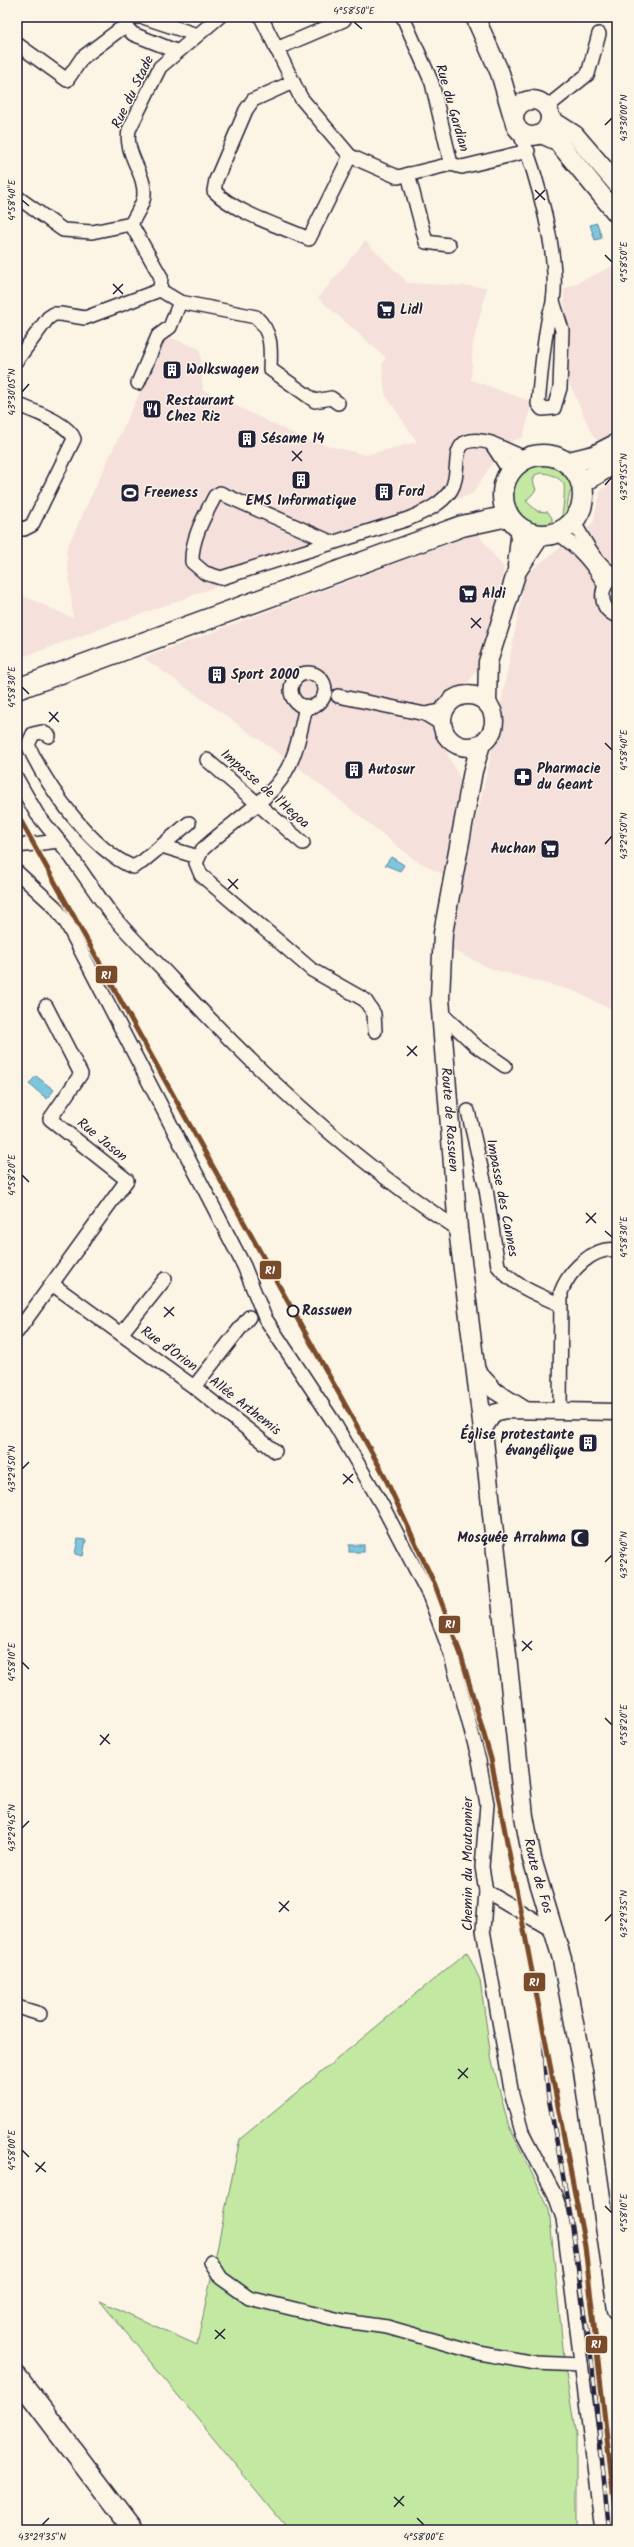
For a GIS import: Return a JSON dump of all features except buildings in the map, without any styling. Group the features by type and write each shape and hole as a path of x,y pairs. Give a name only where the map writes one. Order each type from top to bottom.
{"main road":[{"path":"475,17 527,134"},
{"path":"500,73 520,94 530,99 542,102 548,113 575,135 617,184"},
{"path":"527,134 520,103 530,99"},
{"path":"527,134 549,125 548,113"},
{"path":"527,134 557,141 617,214"},
{"path":"17,689 462,526 493,507 502,495 510,472 525,458 549,455 569,462 594,456 617,444"},
{"path":"517,571 549,534 574,522 581,506 582,483 569,462"},
{"path":"582,483 617,462"},
{"path":"487,703 488,662 517,571 515,522 502,495"},
{"path":"462,526 515,522 549,534"},
{"path":"464,695 476,696 487,703 492,710 494,724 490,735 480,744 466,747 456,744 447,736 444,717 452,701 464,695 488,662"},
{"name":"Route de Rassuen","path":"456,744 462,760 468,803"},
{"name":"Route de Rassuen","path":"480,744 443,933 440,956 441,1013 458,1229 484,1434"},
{"name":"Route de Fos","path":"484,1434 524,1816 532,1859 555,1932 583,2071 616,2301"},
{"path":"17,2377 133,2530"}],"street":[{"path":"17,44 67,80 82,58 120,30 129,21 143,17 197,35"},
{"name":"Rue du Stade","path":"131,224 144,198 144,187 127,141 129,130 160,66 176,51 219,17"},
{"path":"261,17 301,98 350,156 398,177 451,164 462,167 527,134 544,209 553,267 553,301 549,315 538,404 542,409 554,408 560,388 562,330 553,301"},
{"path":"276,49 344,20 345,17"},
{"name":"Rue du Gardian","path":"403,17 432,83 451,164"},
{"path":"129,21 133,34 176,51"},
{"path":"548,113 588,74 599,34"},
{"path":"293,82 253,100 246,110 216,180 214,191 222,199 309,239 350,156"},
{"path":"408,174 426,242 449,245"},
{"path":"17,197 64,230 92,232 131,224 161,277 160,290"},
{"path":"160,290 180,302 256,317 265,325 271,343 270,369 315,400 331,398 338,403"},
{"path":"17,360 48,318 54,314 85,318 160,290"},
{"path":"138,383 158,336 170,327 180,302"},
{"path":"17,404 65,427 72,434 74,440 32,525 24,529 17,527"},
{"path":"331,542 220,493 215,496 197,535 192,552 192,562 205,573 221,578 429,510 451,490 455,476 456,456 459,449 474,440 491,443 525,458"},
{"path":"491,443 510,472"},
{"path":"574,522 598,558 611,573 617,576 605,586 602,595 604,605 610,613 617,616"},
{"path":"549,534 574,545 596,570 605,586"},
{"path":"304,673 314,674 321,680 323,692 314,705 306,706 299,703 292,696 292,686 296,678 304,673"},
{"path":"323,692 444,717"},
{"path":"306,706 295,749 286,773 274,789 212,840 198,857 196,863 201,875 312,970 365,1000 374,1014 375,1031"},
{"path":"49,736 42,732 33,734 28,745 54,792 88,833 124,863 133,867 162,846 189,823"},
{"name":"Impasse de l'Hegoa","path":"207,760 303,843"},
{"path":"17,779 37,814 113,915 200,1010 275,1083 368,1162 430,1211 458,1229"},
{"path":"17,846 59,842"},
{"path":"162,846 198,857"},
{"name":"Chemin du Moutonnier","path":"17,872 55,908 67,924 244,1266 265,1318 333,1421 382,1505 428,1595 450,1652 479,1760 487,1804 482,1867 486,1891 483,1930 485,1950 512,2095 522,2132 555,2196 562,2218 602,2530"},
{"name":"Rue Jason","path":"17,1332 127,1180 50,1118 81,1074 46,1006"},
{"path":"441,1013 476,1046 505,1066"},
{"name":"Impasse des Cannes","path":"468,1111 486,1189 498,1266 504,1274 523,1287 559,1304"},
{"path":"560,1410 562,1336 559,1304 564,1282 587,1259 599,1251 617,1248"},
{"path":"121,1334 165,1279"},
{"name":"Rue d'Orion","path":"52,1284 194,1387 249,1317"},
{"path":"475,1369 495,1391 526,1409"},
{"name":"Allée Arthemis","path":"194,1387 275,1451"},
{"path":"484,1434 494,1414 505,1410 526,1409 617,1412"},
{"path":"486,1891 555,1932"},
{"path":"17,2007 40,2014"},
{"path":"602,2210 617,2224"},
{"path":"211,2262 220,2278 249,2298 344,2321 387,2327 479,2353 536,2363 581,2365"}],"shaded area":[{"path":"365,241 408,283 487,287 473,343 471,380 532,402 523,437 506,443 472,494 17,659 17,593 73,618 66,550 166,336 200,349 203,390 309,441 366,455 417,442 385,394 382,364 386,358 318,298"},
{"path":"617,264 617,433 599,443 592,434 566,376 564,289"},
{"path":"617,480 617,1006 612,1010 574,991 492,969 452,950 451,925 490,760 526,574 593,523 601,489"},
{"path":"477,533 504,568 485,659 466,685 435,707 433,725 460,779 444,875 415,860 298,767 144,658"}],"green space":[{"path":"538,462 550,463 561,468 570,476 574,488 570,492 567,506 570,512 561,520 564,502 564,484 551,475 542,473 535,475 533,481 536,490 526,501 537,511 548,512 552,518 552,525 537,525 525,521 517,512 512,501 511,490 515,478 524,469"},
{"path":"467,1952 480,1980 491,2057 508,2124 549,2209 565,2368 576,2436 576,2530 289,2530 100,2301 197,2345 240,2139"}],"water":[{"path":"597,223 602,238 595,240 590,225"},
{"path":"391,857 404,865 400,871 385,865"},
{"path":"36,1076 54,1090 47,1099 29,1084"},
{"path":"78,1539 86,1540 83,1556 75,1554"},
{"path":"349,1545 364,1545 364,1552 349,1552"}],"railway":[{"path":"542,2021 548,2094 572,2225 592,2362 609,2530"}],"transit line":[{"name":"R1","path":"17,814 382,1471 435,1585 461,1655 491,1759 585,2246 617,2527"}],"place":[{"name":"Lidl","path":"386,310"},
{"name":"Wolkswagen","path":"172,370"},
{"name":"Restaurant Chez Riz","path":"152,409"},
{"name":"Sésame 14","path":"247,439"},
{"name":"EMS Informatique","path":"301,480"},
{"name":"Ford","path":"384,492"},
{"name":"Freeness","path":"130,493"},
{"name":"Aldi","path":"468,594"},
{"name":"Sport 2000","path":"217,675"},
{"name":"Autosur","path":"354,770"},
{"name":"Pharmacie du Geant","path":"523,777"},
{"name":"Auchan","path":"550,849"},
{"name":"Rassuen","path":"293,1311"},
{"name":"Église protestante évangélique","path":"588,1443"},
{"name":"Mosquée Arrahma","path":"580,1538"}]}
